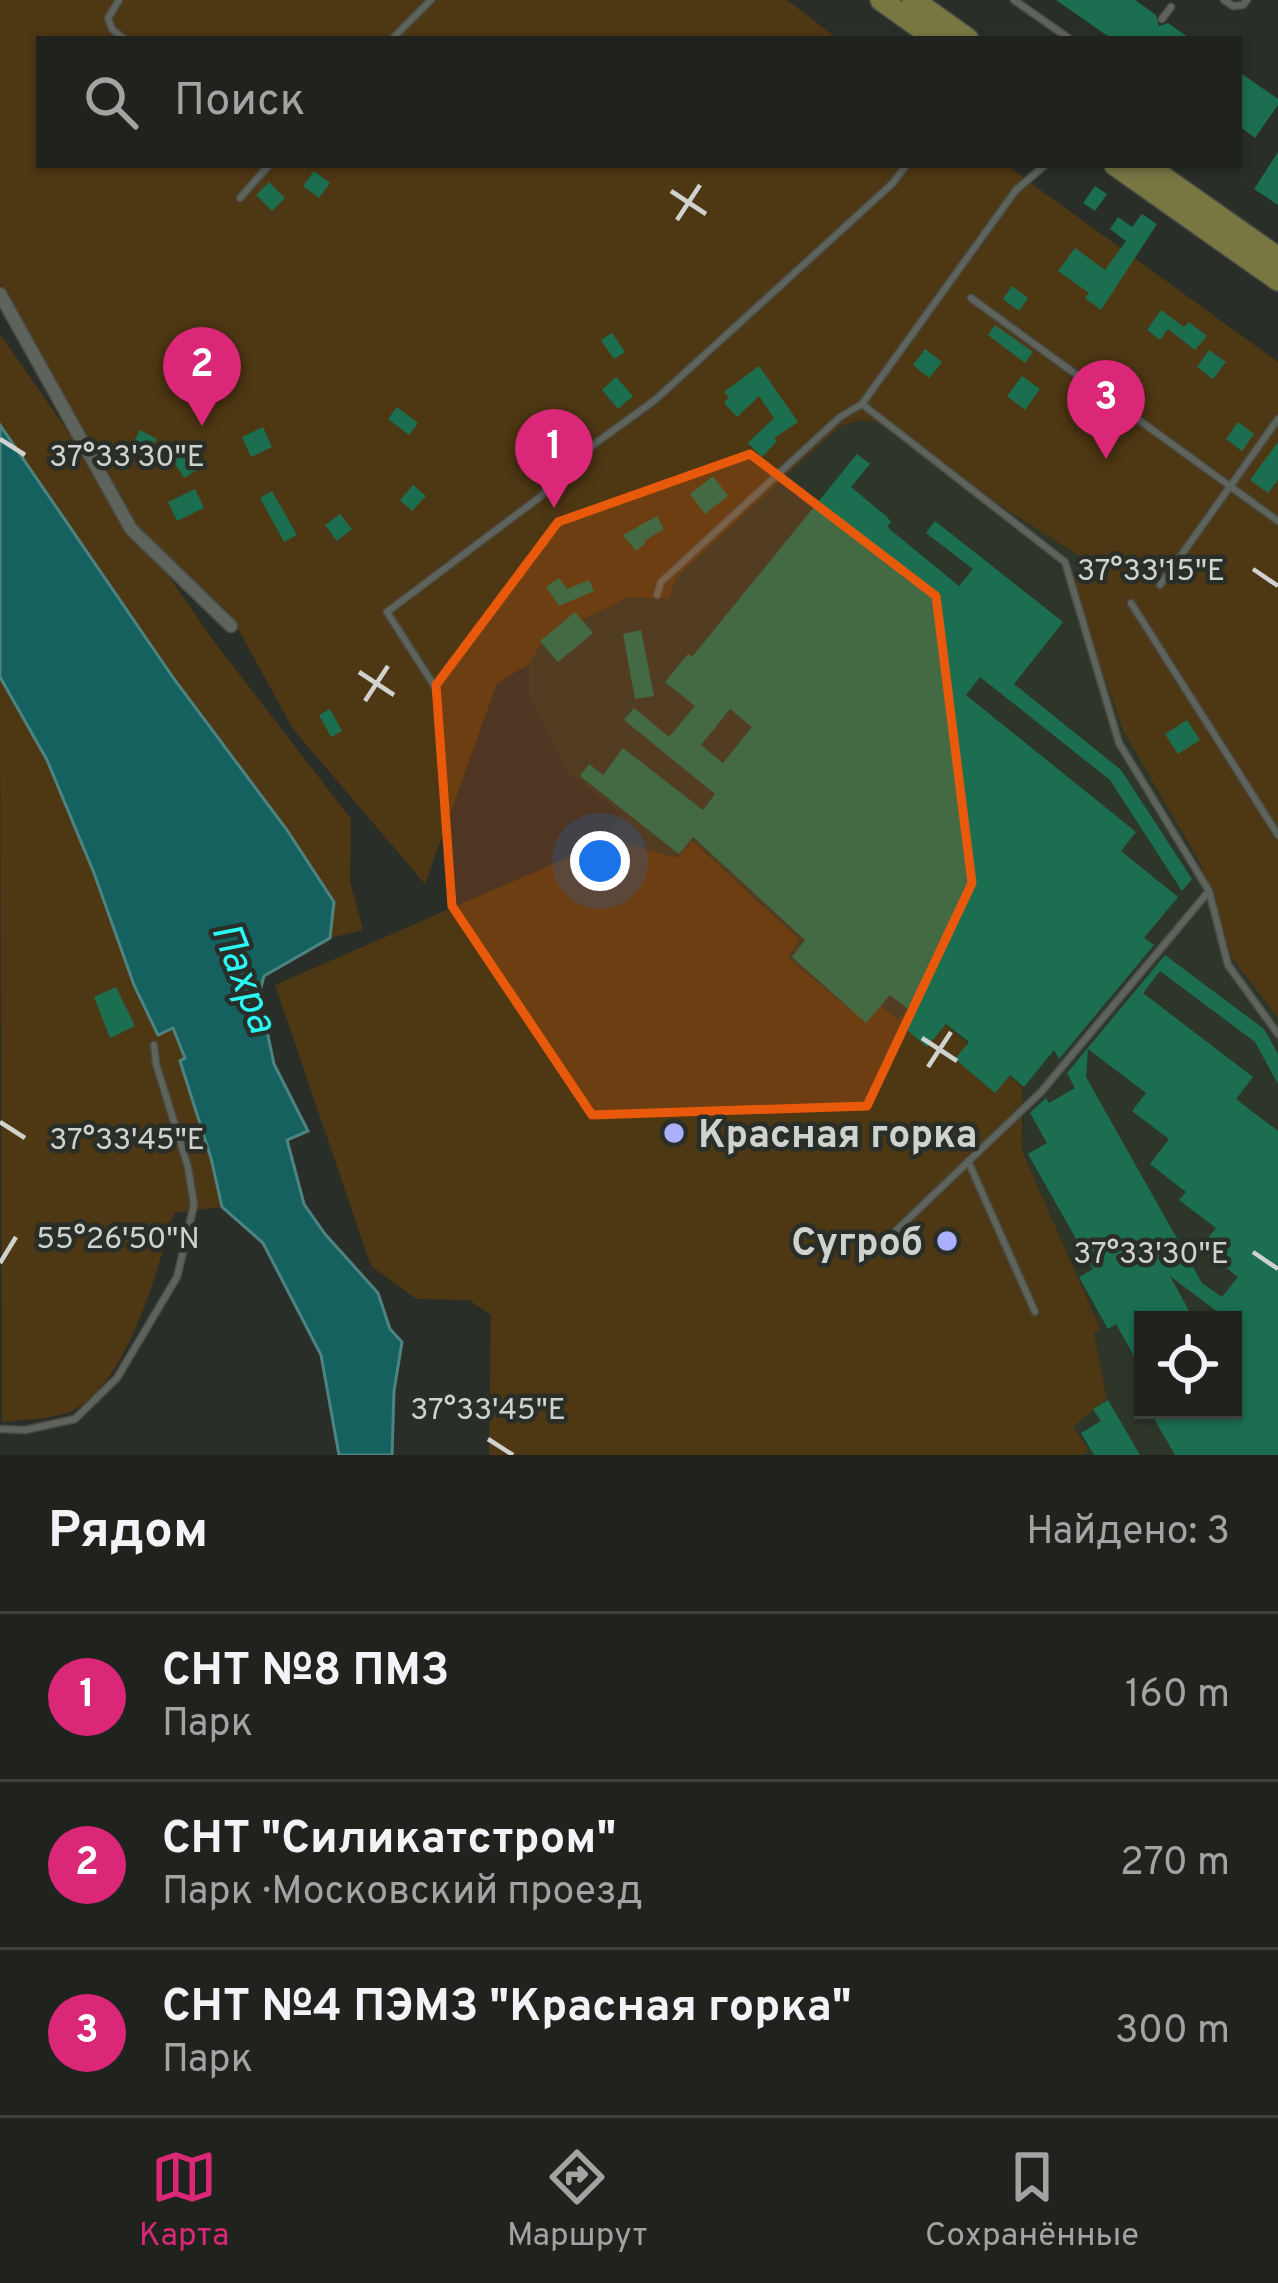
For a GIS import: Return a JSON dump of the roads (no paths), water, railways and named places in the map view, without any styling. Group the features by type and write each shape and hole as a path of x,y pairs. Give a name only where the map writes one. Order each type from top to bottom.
{"main road":[{"path":"880,0 933,36"},
{"path":"913,0 964,36"},
{"path":"1119,168 1278,280"},
{"path":"1150,168 1278,258"}],"street":[{"path":"0,294 131,529 231,626"}],"lane":[{"path":"119,0 108,18 120,36"},
{"path":"395,36 431,0"},
{"path":"1013,0 1066,36"},
{"path":"1224,0 1232,6 1247,0"},
{"path":"1162,19 1171,7"},
{"path":"240,198 266,168"},
{"path":"435,688 387,612 540,497 578,456 655,400 773,296 904,168"},
{"path":"657,595 661,582 840,417 862,404 1016,190 1042,168"},
{"path":"971,298 1278,521"},
{"path":"862,404 1065,562 1119,743 1210,891 1228,964 1278,1034"},
{"path":"1160,585 1278,419"},
{"path":"1131,603 1278,835"},
{"path":"880,1246 1041,1092 1210,891"},
{"path":"0,1430 25,1430 75,1419 117,1378 177,1276 194,1205 154,1045"},
{"path":"968,1161 1036,1312"}],"water":[{"name":"Пахра","path":"0,425 334,902 330,938 264,976 260,991 246,998 259,1028 267,1031 274,1064 308,1131 287,1140 304,1204 378,1293 390,1329 402,1342 394,1391 392,1455 339,1455 321,1355 263,1243 222,1207 180,1061 185,1058 173,1028 158,1035 47,760 0,677"}],"place":[{"name":"СНТ \"Силикатстром\"","path":"202,426"},
{"name":"СНТ №4 ПЭМЗ \"Красная горка\"","path":"1106,459"},
{"name":"СНТ №8 ПМЗ","path":"554,508"},
{"name":"Красная горка","path":"674,1133"},
{"name":"Сугроб","path":"947,1241"}]}
